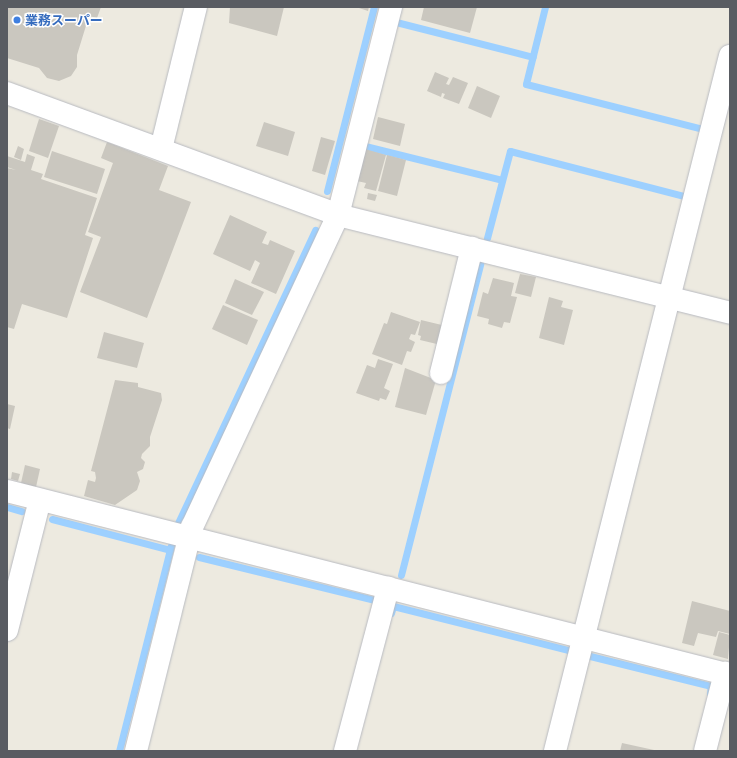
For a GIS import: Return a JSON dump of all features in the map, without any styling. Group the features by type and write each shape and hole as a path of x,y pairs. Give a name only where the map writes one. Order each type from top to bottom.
{"street":[{"path":"160,149 196,7"},
{"path":"136,751 192,527 338,215 391,7"},
{"path":"555,751 730,56"},
{"path":"7,92 338,215 730,313"},
{"path":"441,373 472,248"},
{"path":"7,491 728,674 705,751"},
{"path":"7,630 40,500"},
{"path":"345,751 388,588"}],"building":[{"path":"7,7 101,7 97,18 89,16 77,55 77,67 71,76 59,81 47,78 39,68 7,58"},
{"path":"230,7 284,7 277,36 229,23"},
{"path":"356,7 369,7 368,11"},
{"path":"424,7 477,7 470,33 421,20"},
{"path":"435,72 449,78 446,84 449,85 453,77 468,83 459,104 443,98 445,94 442,93 441,97 427,91"},
{"path":"477,86 500,96 491,118 468,108"},
{"path":"378,117 405,124 400,146 373,139"},
{"path":"39,119 59,126 48,158 29,151"},
{"path":"264,122 295,132 288,156 256,146"},
{"path":"321,137 335,141 325,175 312,171"},
{"path":"107,142 168,166 159,190 191,202 147,318 80,292 101,237 88,232 113,163 101,158"},
{"path":"18,146 24,149 21,160 14,157"},
{"path":"365,149 386,155 376,191 364,188 366,183 357,181"},
{"path":"52,151 105,169 97,194 44,177"},
{"path":"27,154 35,157 31,170 43,174 41,179 97,198 85,235 93,238 67,318 22,304 14,329 7,327 7,168 16,170 7,167 7,156 25,162"},
{"path":"387,155 406,160 397,196 378,191"},
{"path":"368,193 377,195 375,201 367,199"},
{"path":"230,215 267,232 262,243 268,245 270,240 295,251 276,294 251,283 260,263 255,260 250,271 213,254"},
{"path":"520,274 536,277 531,297 515,293"},
{"path":"493,278 514,283 511,296 517,297 510,323 504,322 502,328 488,324 489,319 477,316 483,292 488,294"},
{"path":"235,279 264,292 252,315 225,303"},
{"path":"549,297 563,301 561,307 573,310 564,345 539,338"},
{"path":"223,305 258,320 247,345 212,329"},
{"path":"391,312 420,322 415,335 411,334 409,339 415,342 411,352 407,351 402,365 372,354 384,323 387,324"},
{"path":"421,320 446,326 441,345 420,340 421,336 418,335"},
{"path":"104,332 144,343 137,368 97,358"},
{"path":"378,359 393,364 384,388 390,391 386,400 380,398 379,401 356,393 367,365 375,368"},
{"path":"405,368 436,380 426,415 395,407"},
{"path":"115,380 138,383 138,387 161,393 162,400 150,437 150,446 142,454 141,458 145,462 143,469 137,472 140,481 137,490 115,505 84,496 88,480 95,482 95,472 91,471"},
{"path":"7,404 15,406 10,429 7,428"},
{"path":"25,465 40,469 36,487 21,483"},
{"path":"12,472 20,474 18,481 11,479"},
{"path":"692,601 730,611 730,634 718,631 716,637 698,633 694,646 682,643"},
{"path":"719,632 730,635 728,659 713,655"},
{"path":"622,743 654,750 654,751 620,751"}],"waterway":[{"path":"327,191 374,7"},
{"path":"545,7 526,84 702,129"},
{"path":"396,22 533,57"},
{"path":"365,146 502,180"},
{"path":"487,238 510,151 684,196"},
{"path":"177,525 315,230"},
{"path":"401,575 480,264"},
{"path":"7,507 21,511"},
{"path":"52,519 170,550"},
{"path":"119,751 171,545"},
{"path":"199,557 374,600"},
{"path":"391,613 393,606 568,650"},
{"path":"590,656 711,686 710,693"}],"place":[{"name":"業務スーパー","path":"17,20"}]}
